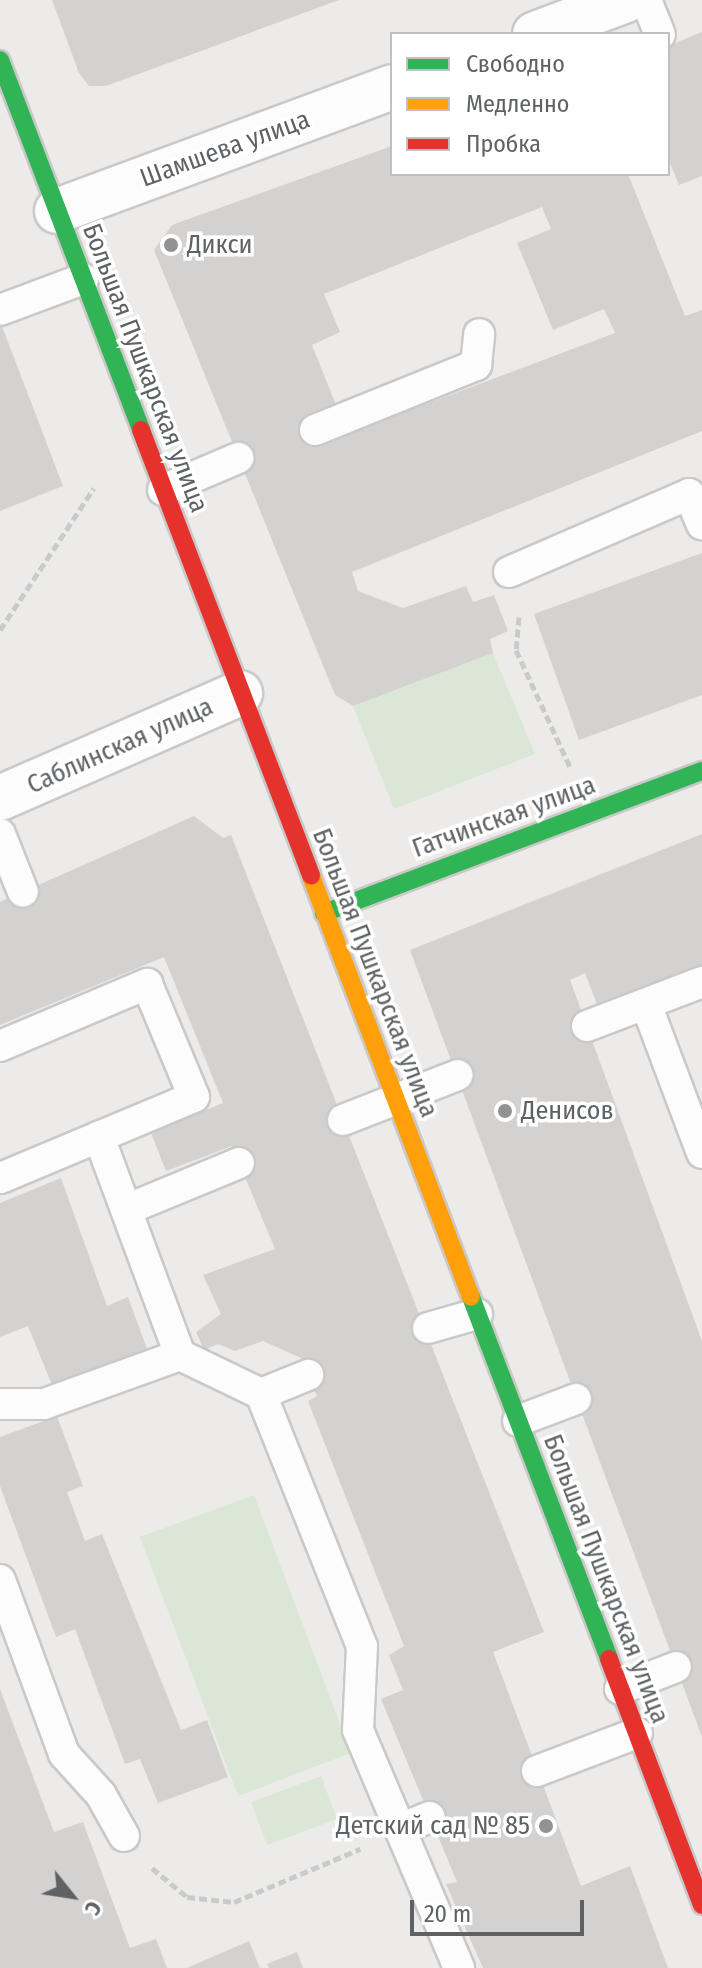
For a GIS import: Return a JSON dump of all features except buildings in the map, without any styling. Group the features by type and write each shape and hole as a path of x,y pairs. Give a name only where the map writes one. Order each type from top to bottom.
{"main road":[{"name":"Большая Пушкарская улица","path":"0,60 620,1689 694,1860 702,1905"},
{"name":"Гатчинская улица","path":"324,913 702,771"}],"street":[{"path":"540,32 626,0"},
{"name":"Шамшева улица","path":"57,211 390,88"},
{"name":"Саблинская улица","path":"0,798 240,693"}],"lane":[{"path":"646,0 659,32"},
{"path":"0,310 83,279"},
{"path":"315,430 476,365 479,334"},
{"path":"163,490 238,458"},
{"path":"509,572 689,494 702,524"},
{"path":"0,834 23,892"},
{"path":"587,1026 702,982"},
{"path":"0,1046 70,1007 147,984 194,1097 0,1178"},
{"path":"646,1004 702,1153"},
{"path":"343,1120 458,1075"},
{"path":"99,1137 180,1355 261,1394 362,1646 358,1730 459,1968"},
{"path":"128,1209 239,1163"},
{"path":"428,1328 477,1314"},
{"path":"0,1404 44,1404 180,1355"},
{"path":"261,1394 308,1375"},
{"path":"518,1421 576,1399"},
{"path":"0,1580 64,1754 101,1795 124,1836"},
{"path":"620,1689 676,1667"},
{"path":"537,1771 637,1733"},
{"path":"400,1829 430,1817"}],"path":[{"path":"0,630 94,488"},
{"path":"509,572 520,600 516,650 573,775"},
{"path":"124,1836 167,1885 187,1897 234,1902 281,1887 400,1829"}],"green space":[{"path":"493,653 535,754 394,809 353,706"},
{"path":"254,1495 351,1753 238,1796 140,1537"},
{"path":"321,1776 337,1819 267,1845 251,1802"}],"traffic: fast":[{"path":"0,60 141,430"},
{"path":"324,913 702,771"},
{"path":"471,1297 609,1659"}],"traffic: slow":[{"path":"311,876 471,1297"}],"traffic: jam":[{"path":"141,430 311,876"},
{"path":"609,1659 702,1905"}],"place":[{"name":"Дикси","path":"171,245"},
{"name":"Денисов","path":"505,1111"},
{"name":"Детский сад № 85","path":"546,1826"}]}
